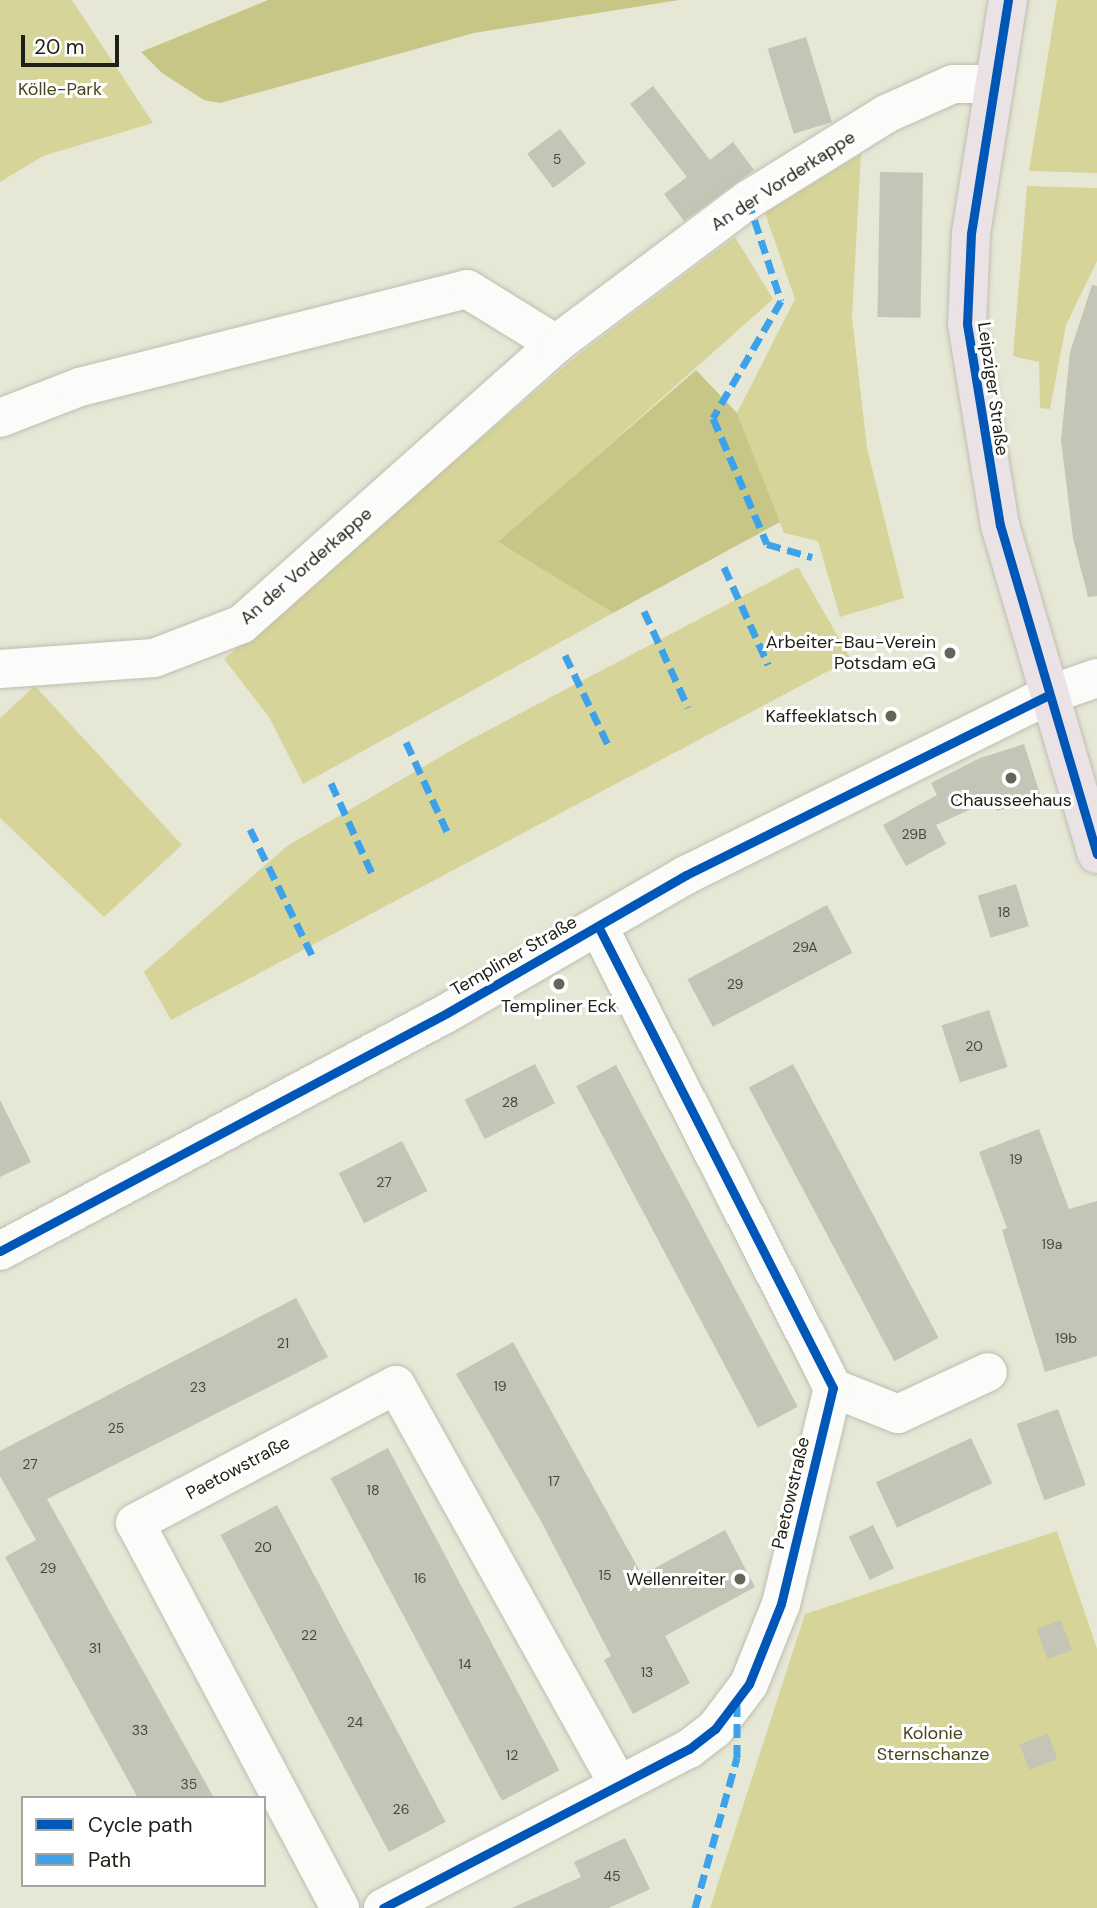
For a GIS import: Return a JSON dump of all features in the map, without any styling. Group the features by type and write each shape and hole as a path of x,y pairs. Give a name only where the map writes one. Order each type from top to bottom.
{"main road":[{"name":"Leipziger Straße","path":"1008,0 971,233 967,324 1000,525 1097,855"}],"street":[{"name":"An der Vorderkappe","path":"0,669 154,658 242,624 556,344 748,200 886,114 953,84 994,84"},
{"path":"0,418 80,387 467,289 556,344"},
{"name":"Templiner Straße","path":"0,1251 447,1013 686,875 1048,695 1097,678"},
{"path":"598,926 833,1388 898,1415 988,1372"},
{"name":"Paetowstraße","path":"340,1908 135,1523 396,1385 619,1785"},
{"name":"Paetowstraße","path":"383,1908 619,1785 715,1729 749,1685 781,1604 833,1388"}],"green space":[{"name":"Kölle-Park","path":"0,0 72,0 153,123 43,156 0,182"},
{"path":"1057,0 1097,0 1097,173 1029,171"},
{"path":"861,154 852,317 867,448 904,598 840,617 818,541 784,533 737,413 795,299 765,213"},
{"path":"1027,186 1097,188 1097,261 1066,325 1050,409 1040,408 1039,362 1013,356"},
{"path":"735,237 773,299 499,543 613,613 303,784 269,717 224,659 578,355"},
{"path":"798,567 851,659 171,1020 144,972 287,846 466,742"},
{"path":"35,686 182,845 104,917 0,818 0,718"},
{"name":"Kolonie Sternschanze","path":"1057,1531 1097,1649 1097,1908 710,1908 805,1614"}],"shaded area":[{"path":"268,0 679,0 474,33 220,103 204,100 162,73 141,52"},
{"path":"696,370 737,413 780,522 613,613 498,542"}],"building":[{"path":"806,37 832,122 794,134 768,49"},
{"path":"653,86 710,160 733,142 754,170 684,221 664,194 687,177 630,104"},
{"path":"560,129 586,163 553,188 527,154"},
{"path":"880,172 923,173 920,318 877,317"},
{"path":"1092,285 1097,286 1097,596 1088,597 1073,538 1061,440 1070,352"},
{"path":"1024,744 1041,797 997,811 993,799 936,825 946,844 906,866 883,825 937,795 931,783 980,758"},
{"path":"1016,884 1029,926 991,938 978,896"},
{"path":"827,905 852,953 713,1027 687,979"},
{"path":"989,1010 1008,1067 960,1083 941,1025"},
{"path":"535,1064 555,1103 485,1139 465,1100"},
{"path":"793,1064 939,1338 894,1361 749,1087"},
{"path":"616,1065 798,1407 758,1428 576,1086"},
{"path":"0,1100 31,1162 0,1177"},
{"path":"1039,1129 1069,1209 1097,1201 1097,1356 1045,1372 1002,1230 1007,1228 979,1152"},
{"path":"402,1141 427,1191 364,1223 339,1173"},
{"path":"296,1298 328,1357 47,1499 213,1796 137,1796 5,1557 36,1540 0,1476 0,1451"},
{"path":"513,1342 642,1575 725,1530 755,1587 665,1636 690,1683 633,1714 604,1660 611,1656 542,1523 456,1374"},
{"path":"1058,1409 1086,1485 1044,1500 1017,1424"},
{"path":"971,1438 992,1483 897,1528 876,1482"},
{"path":"388,1448 559,1770 502,1801 331,1479"},
{"path":"277,1505 446,1822 389,1852 220,1535"},
{"path":"873,1525 894,1568 870,1580 849,1537"},
{"path":"1061,1620 1072,1650 1048,1659 1037,1629"},
{"path":"1048,1734 1057,1759 1029,1770 1020,1744"},
{"path":"625,1838 650,1889 609,1908 512,1908 581,1877 574,1862"}],"marked path":[{"path":"748,200 781,301 713,418 767,544 812,557"},
{"path":"724,567 768,664"},
{"path":"644,611 688,707"},
{"path":"565,655 610,749"},
{"path":"406,742 449,836"},
{"path":"331,783 374,878"},
{"path":"250,829 312,955"},
{"path":"695,1908 737,1758 737,1704"}],"cycle path":[{"path":"1008,0 971,233 967,324 1000,525 1097,854"},
{"path":"0,1251 447,1013 686,875 1048,695"},
{"path":"383,1908 689,1749 715,1729 749,1684 781,1604 833,1388 598,926"}],"place":[{"name":"Arbeiter-Bau-Verein Potsdam eG","path":"950,653"},
{"name":"Kaffeeklatsch","path":"891,716"},
{"name":"Chausseehaus","path":"1011,778"},
{"name":"Templiner Eck","path":"559,984"},
{"name":"Wellenreiter","path":"740,1579"}]}
